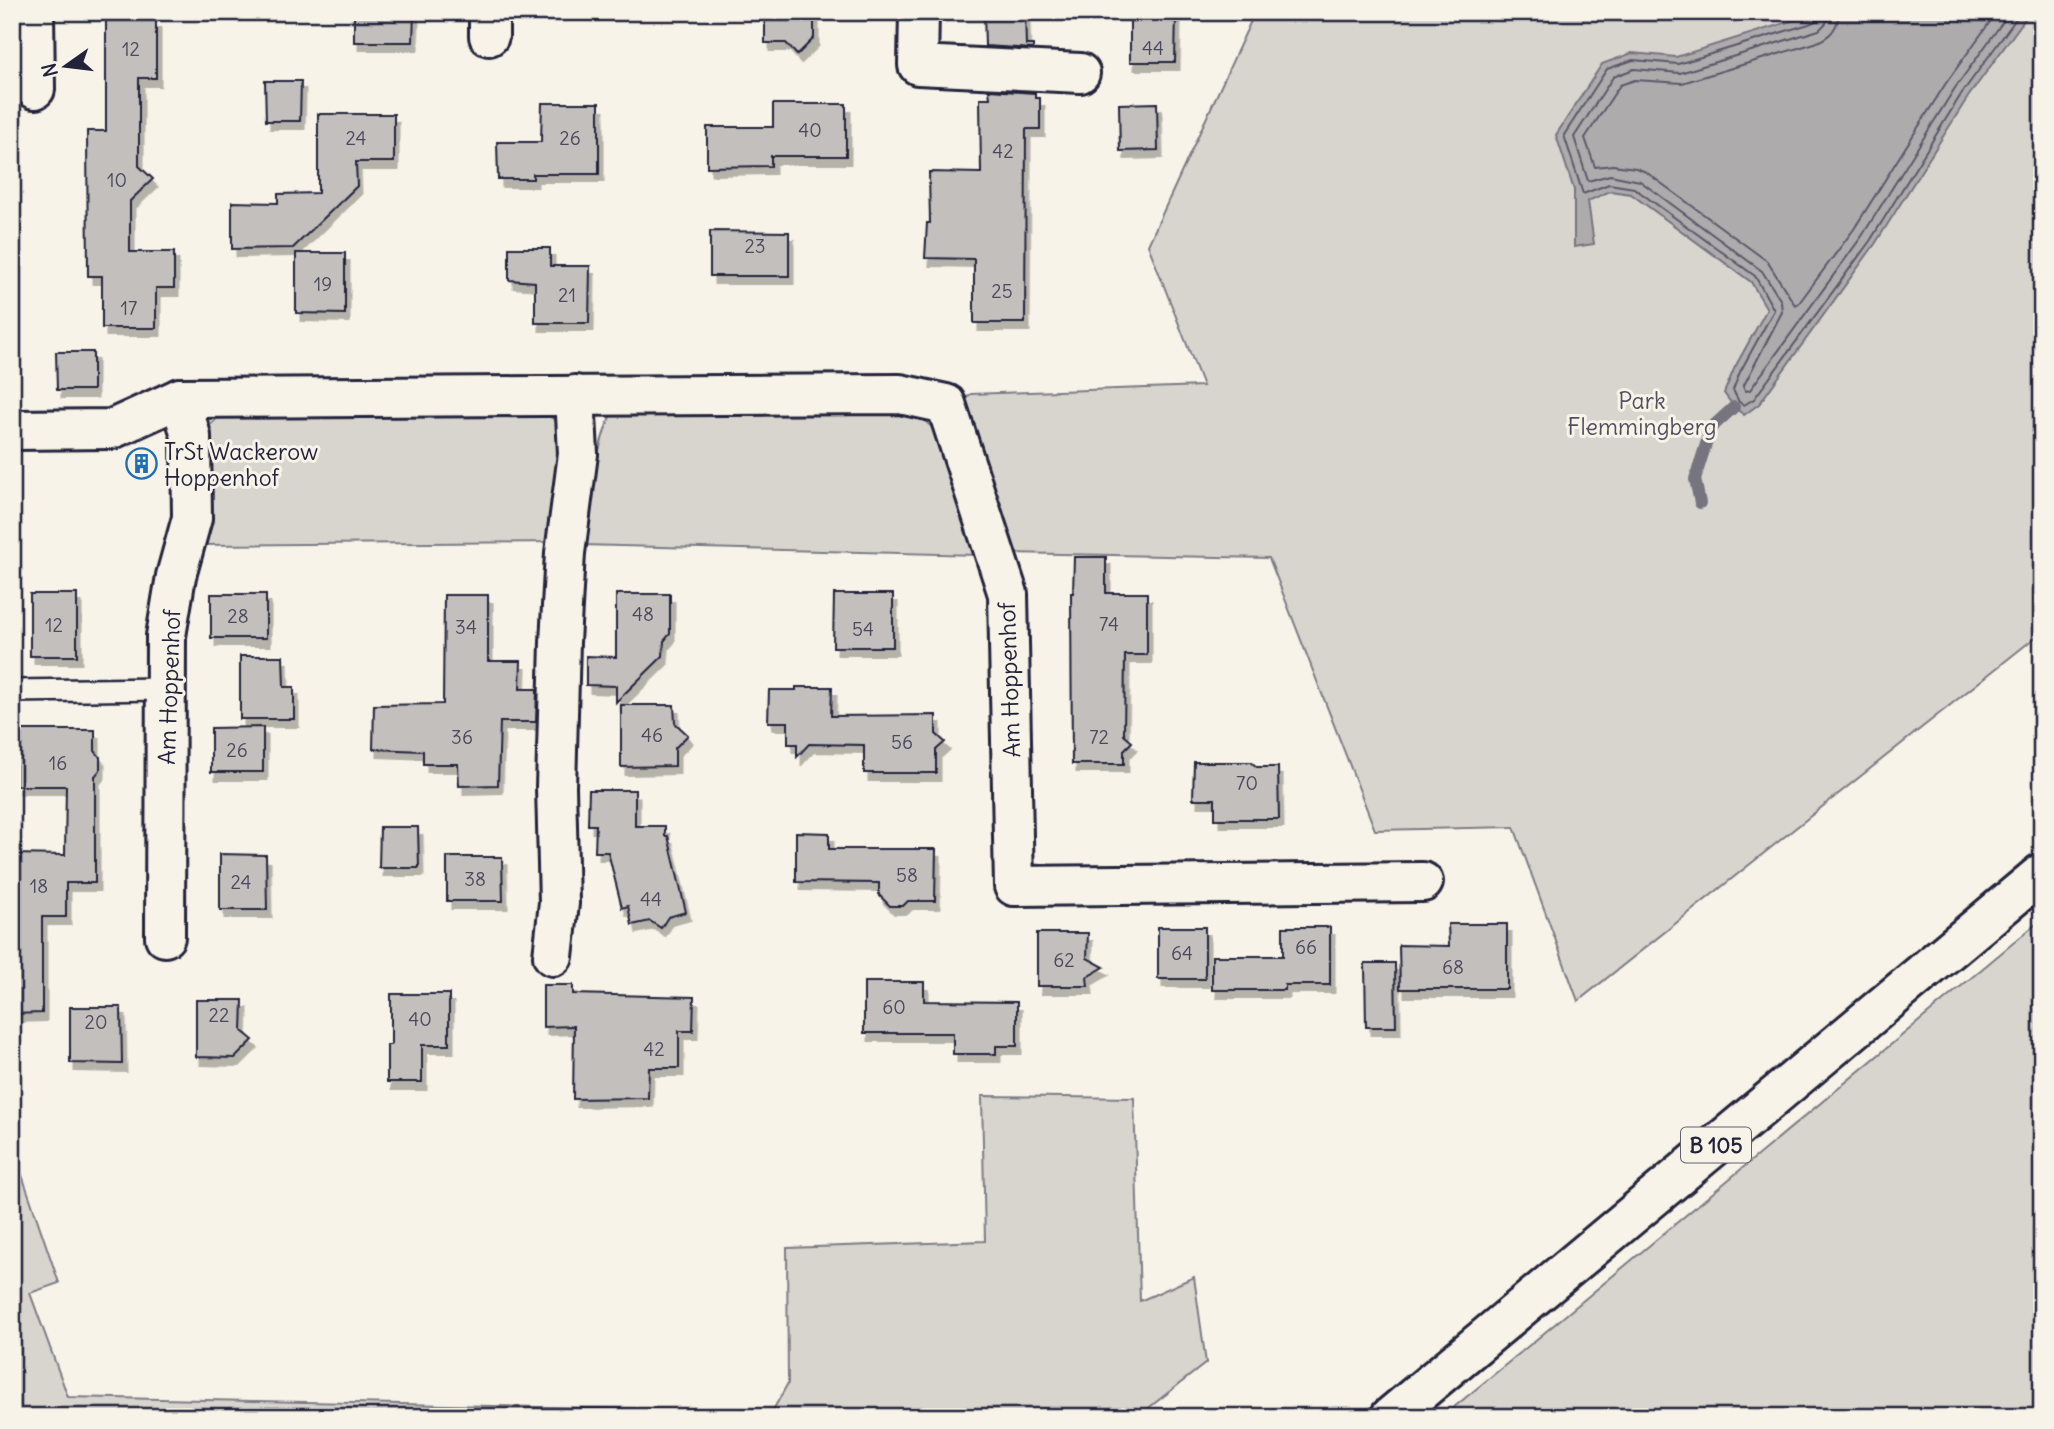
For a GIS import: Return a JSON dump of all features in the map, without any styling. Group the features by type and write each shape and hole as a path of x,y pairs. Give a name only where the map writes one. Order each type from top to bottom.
{"main road":[{"path":"34,12 35,89"},
{"path":"919,12 918,65 1080,73"},
{"name":"Am Hoppenhof","path":"12,430 112,429 180,398 900,394 946,404 1008,594 1014,886 1423,882"},
{"path":"553,956 559,903 556,787 560,642 565,552 578,454 575,395"},
{"name":"Am Hoppenhof","path":"165,937 166,636 176,576 192,518 191,436 180,398"},
{"name":"B 105","path":"1390,1417 2042,873"}],"lane":[{"path":"12,691 166,690"}],"green space":[{"name":"Park Flemmingberg","path":"1255,12 2042,12 2042,632 1578,1001 1514,827 1375,830 1269,558 1004,553 956,405 971,394 1203,386 1148,245"},
{"path":"226,410 544,412 562,426 558,542 197,545 207,428"},
{"path":"900,411 921,418 933,428 977,555 581,545 596,462 611,414"},
{"path":"2042,919 2042,1417 1442,1417 1520,1353"},
{"path":"982,1096 1134,1098 1140,1301 1194,1277 1206,1363 1137,1417 12,1417 12,1146 59,1283 30,1293 68,1397 772,1412 788,1383 787,1248 985,1241"}],"water":[{"path":"1820,12 2030,12 1968,97 1875,244 1759,404 1744,415 1724,393 1767,309 1751,282 1631,194 1610,191 1588,201 1594,244 1574,247 1574,190 1556,135 1602,64 1632,53 1676,57"}],"building":[{"path":"354,12 414,12 413,42 354,42"},
{"path":"765,12 814,12 814,38 797,55 786,43 765,43"},
{"path":"984,12 1025,12 1026,45 1033,45 1033,49 985,46"},
{"path":"1130,12 1176,12 1175,62 1130,62"},
{"path":"106,20 156,20 156,78 139,78 139,166 153,179 130,201 130,252 174,252 174,288 156,288 156,328 102,328 102,276 88,276 87,131 106,131"},
{"path":"265,81 301,81 300,121 266,121"},
{"path":"989,90 1035,93 1035,98 1040,98 1040,129 1026,129 1025,323 974,323 974,259 925,258 927,223 930,223 929,172 981,173 980,98 990,98"},
{"path":"542,103 599,103 599,174 533,174 533,179 498,179 497,142 541,142"},
{"path":"1157,103 1158,150 1120,151 1119,104"},
{"path":"773,104 846,104 846,156 771,156 771,166 707,167 707,127 773,127"},
{"path":"318,114 394,114 394,162 356,162 357,186 293,248 232,249 232,202 278,203 278,194 318,193"},
{"path":"710,231 789,232 789,276 710,276"},
{"path":"509,248 550,248 550,266 590,266 589,323 535,323 535,282 509,280"},
{"path":"296,253 345,253 345,314 296,313"},
{"path":"56,352 93,352 93,390 57,390"},
{"path":"1074,557 1106,557 1106,593 1147,593 1147,655 1125,655 1124,735 1132,742 1124,750 1124,764 1072,764 1071,593"},
{"path":"30,594 77,594 77,656 30,656"},
{"path":"211,594 266,594 266,638 211,638"},
{"path":"616,594 670,594 670,634 664,641 663,656 616,702 616,686 586,685 586,656 616,657"},
{"path":"834,594 893,594 893,647 833,647"},
{"path":"444,595 488,595 488,661 521,661 520,689 537,689 536,722 500,722 498,785 459,786 458,764 423,764 423,751 373,749 374,705 443,704"},
{"path":"240,656 283,656 284,687 294,687 294,719 240,719"},
{"path":"796,687 832,687 831,716 936,715 936,734 945,742 936,750 936,773 864,773 864,745 809,744 797,757 797,744 788,744 788,722 768,722 769,690 796,690"},
{"path":"621,705 674,705 675,723 688,735 675,748 675,766 621,767"},
{"path":"263,727 263,772 211,772 211,728"},
{"path":"16,730 95,730 95,751 100,757 100,770 95,776 95,883 66,883 66,917 42,917 42,1013 12,1014 12,854 65,855 66,786 16,786"},
{"path":"1194,762 1251,762 1257,767 1278,767 1279,819 1215,819 1215,799 1193,799"},
{"path":"589,790 635,790 635,826 665,826 665,836 668,836 686,912 668,917 661,928 650,921 632,925 628,906 622,908 608,852 595,852 596,825 588,825"},
{"path":"380,827 418,827 419,868 379,868"},
{"path":"796,832 829,833 829,849 936,849 935,901 908,901 903,906 890,906 879,895 879,883 796,882"},
{"path":"220,854 266,855 267,910 220,910"},
{"path":"447,857 502,857 503,901 447,901"},
{"path":"1448,924 1507,924 1507,989 1400,989 1399,945 1449,946"},
{"path":"1158,927 1205,927 1205,979 1158,979"},
{"path":"1283,927 1330,927 1330,985 1285,985 1285,990 1212,990 1212,956 1283,956"},
{"path":"1037,933 1088,933 1087,958 1104,967 1087,977 1088,986 1037,986"},
{"path":"1365,963 1395,963 1396,1027 1366,1027"},
{"path":"864,982 924,982 924,1001 1017,1002 1017,1046 996,1046 996,1054 953,1054 953,1033 864,1033"},
{"path":"543,985 573,985 573,994 694,997 693,1031 679,1031 679,1068 649,1068 648,1098 573,1099 574,1026 543,1027"},
{"path":"391,994 449,994 449,1045 422,1045 422,1082 387,1082 387,1045 391,1045"},
{"path":"196,1000 243,1000 242,1031 253,1040 235,1058 196,1057"},
{"path":"70,1007 121,1007 122,1064 70,1063"}],"waterway":[{"path":"1700,503 1695,479 1711,428 1734,407"}],"place":[{"name":"TrSt Wackerow Hoppenhof","path":"141,464"}]}
